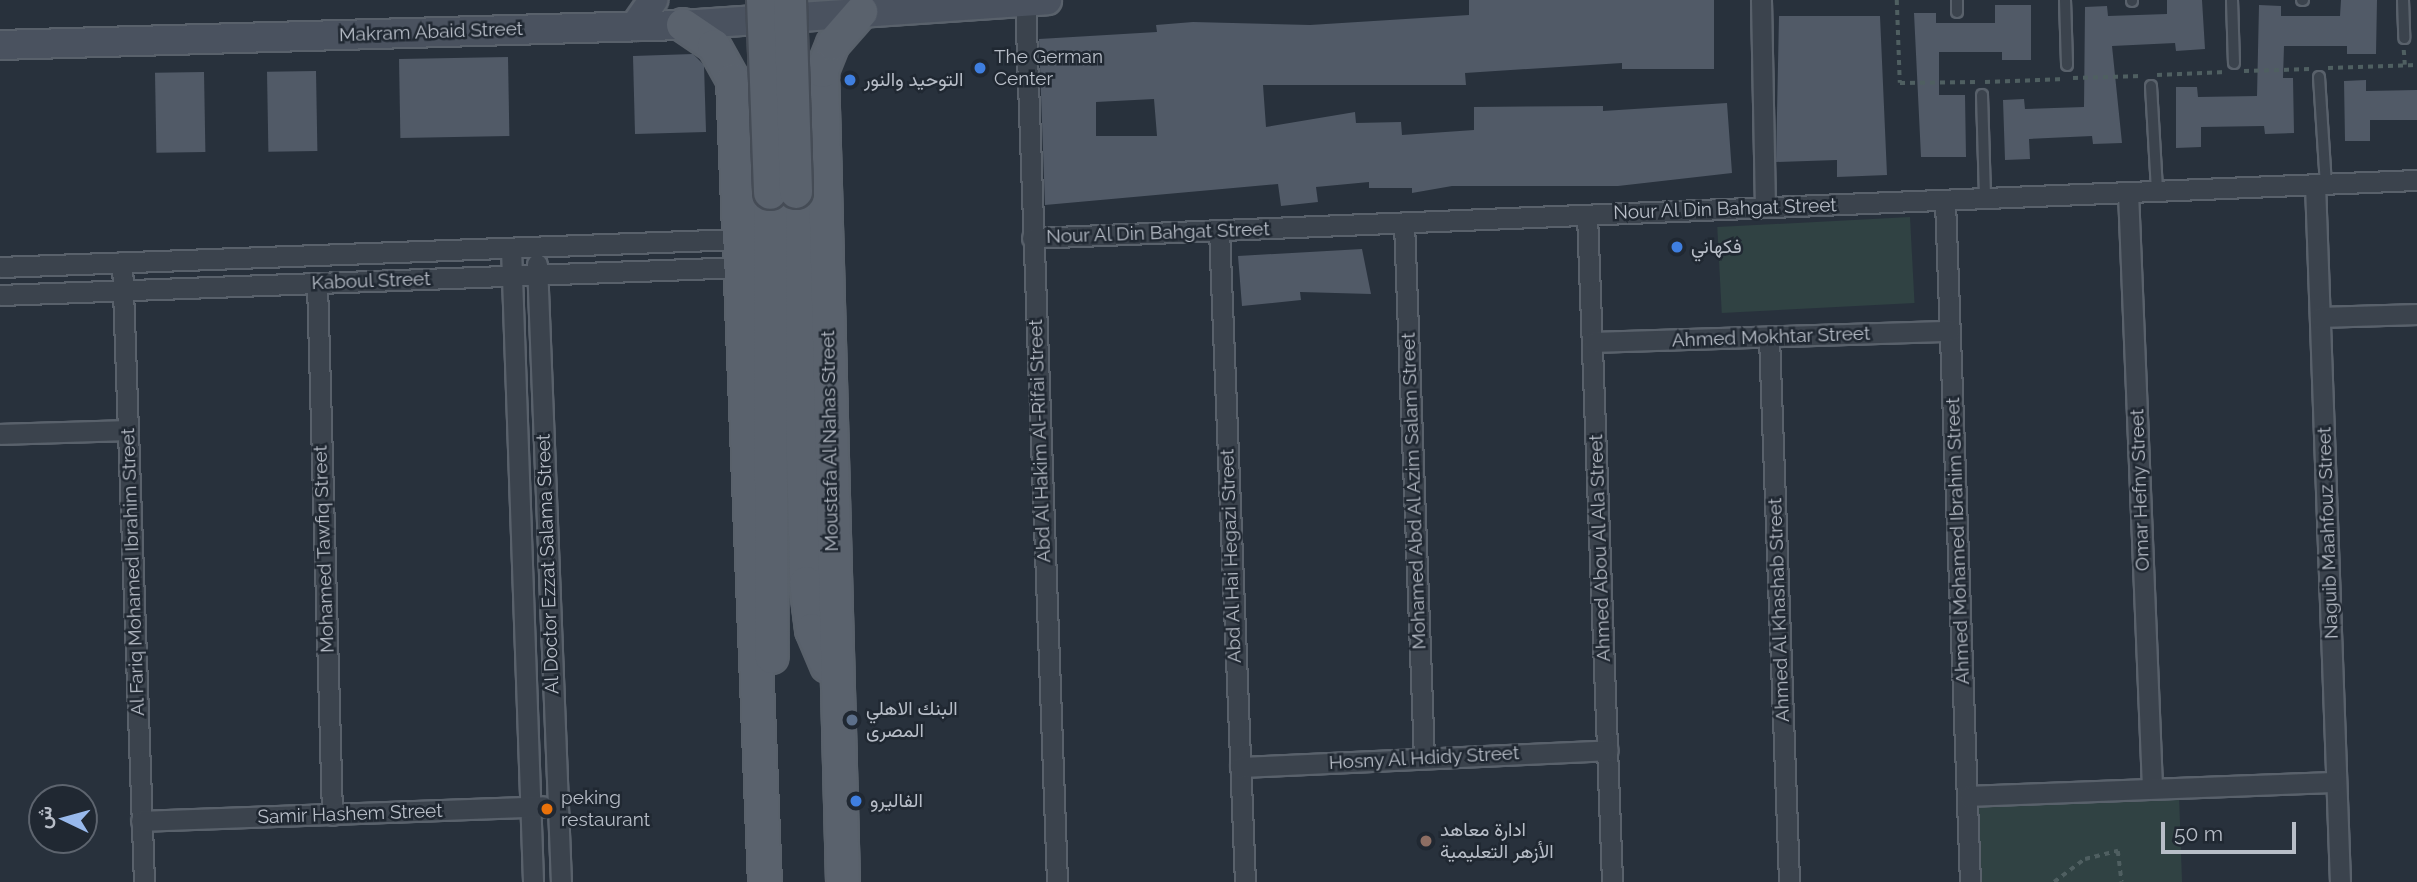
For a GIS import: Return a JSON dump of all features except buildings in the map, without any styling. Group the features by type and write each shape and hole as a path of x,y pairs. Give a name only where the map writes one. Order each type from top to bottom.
{"main road":[{"path":"778,6 806,583 820,655 835,679"},
{"path":"757,698 769,672 776,609 778,6"},
{"name":"Moustafa Al Nahas Street","path":"843,882 835,679 822,138 827,57 861,12"},
{"path":"683,25 714,46 728,68 738,143 765,882"},
{"path":"738,143 753,125 775,117 799,122 822,138"}],"street":[{"path":"635,26 653,0"},
{"path":"732,0 744,9 774,10 778,6"},
{"name":"Makram Abaid Street","path":"0,45 683,25 778,6 861,12 1047,0"},
{"path":"1761,0 1765,207"},
{"name":"Abd Al Hakim Al-Rifai Street","path":"1025,1 1057,882"},
{"name":"Nour Al Din Bahgat Street","path":"1032,238 2417,180"},
{"name":"Naguib Maahfouz Street","path":"2321,184 2320,317 2340,882"},
{"name":"Omar Hefny Street","path":"2128,192 2152,788"},
{"name":"Ahmed Mohamed Ibrahim Street","path":"1945,201 1969,796 1970,882"},
{"name":"Ahmed Abou Al Ala Street","path":"1587,215 1612,882"},
{"name":"Mohamed Abd Al Azim Salam Street","path":"1404,223 1424,758"},
{"name":"Abd Al Hai Hegazi Street","path":"1219,230 1245,882"},
{"name":"Kaboul Street","path":"0,267 536,247 741,253"},
{"name":"Al Doctor Ezzat Salama Street","path":"536,247 561,882"},
{"name":"Al Doctor Ezzat Salama Street","path":"511,248 533,882"},
{"name":"Kaboul Street","path":"0,295 537,275 741,253"},
{"name":"Al Fariq Mohamed Ibrahim Street","path":"122,262 144,882"},
{"name":"Mohamed Tawfiq Street","path":"317,283 332,815"},
{"path":"2320,317 2417,314"},
{"name":"Ahmed Mokhtar Street","path":"1593,342 1950,331"},
{"name":"Ahmed Al Khashab Street","path":"1769,338 1789,882"},
{"path":"0,434 128,430"},
{"name":"Hosny Al Hdidy Street","path":"1240,767 1608,750"},
{"path":"1969,796 2336,782"},
{"name":"Samir Hashem Street","path":"141,821 558,805"}],"lane":[{"path":"1957,0 1957,12"},
{"path":"2065,0 2067,65"},
{"path":"2232,0 2234,63"},
{"path":"2403,0 2404,38"},
{"path":"2319,77 2321,184"},
{"path":"2151,86 2157,191"},
{"path":"1982,95 1985,198"}],"path":[{"path":"1897,0 1904,85 2417,65"},
{"path":"2054,882 2085,859 2118,851 2122,882"}],"shaded area":[{"path":"1910,217 1915,303 1722,313 1717,227"},
{"path":"2179,795 2182,882 1981,882 1978,802"}],"place":[{"name":"The German Center","path":"980,68"},
{"name":"التوحيد والنور","path":"850,80"},
{"name":"فكهاني","path":"1677,247"},
{"name":"البنك الاهلي المصرى","path":"852,720"},
{"name":"الفاليرو","path":"856,801"},
{"name":"peking restaurant","path":"547,809"},
{"name":"ادارة معاهد الأزهر التعليمية","path":"1426,841"}]}
